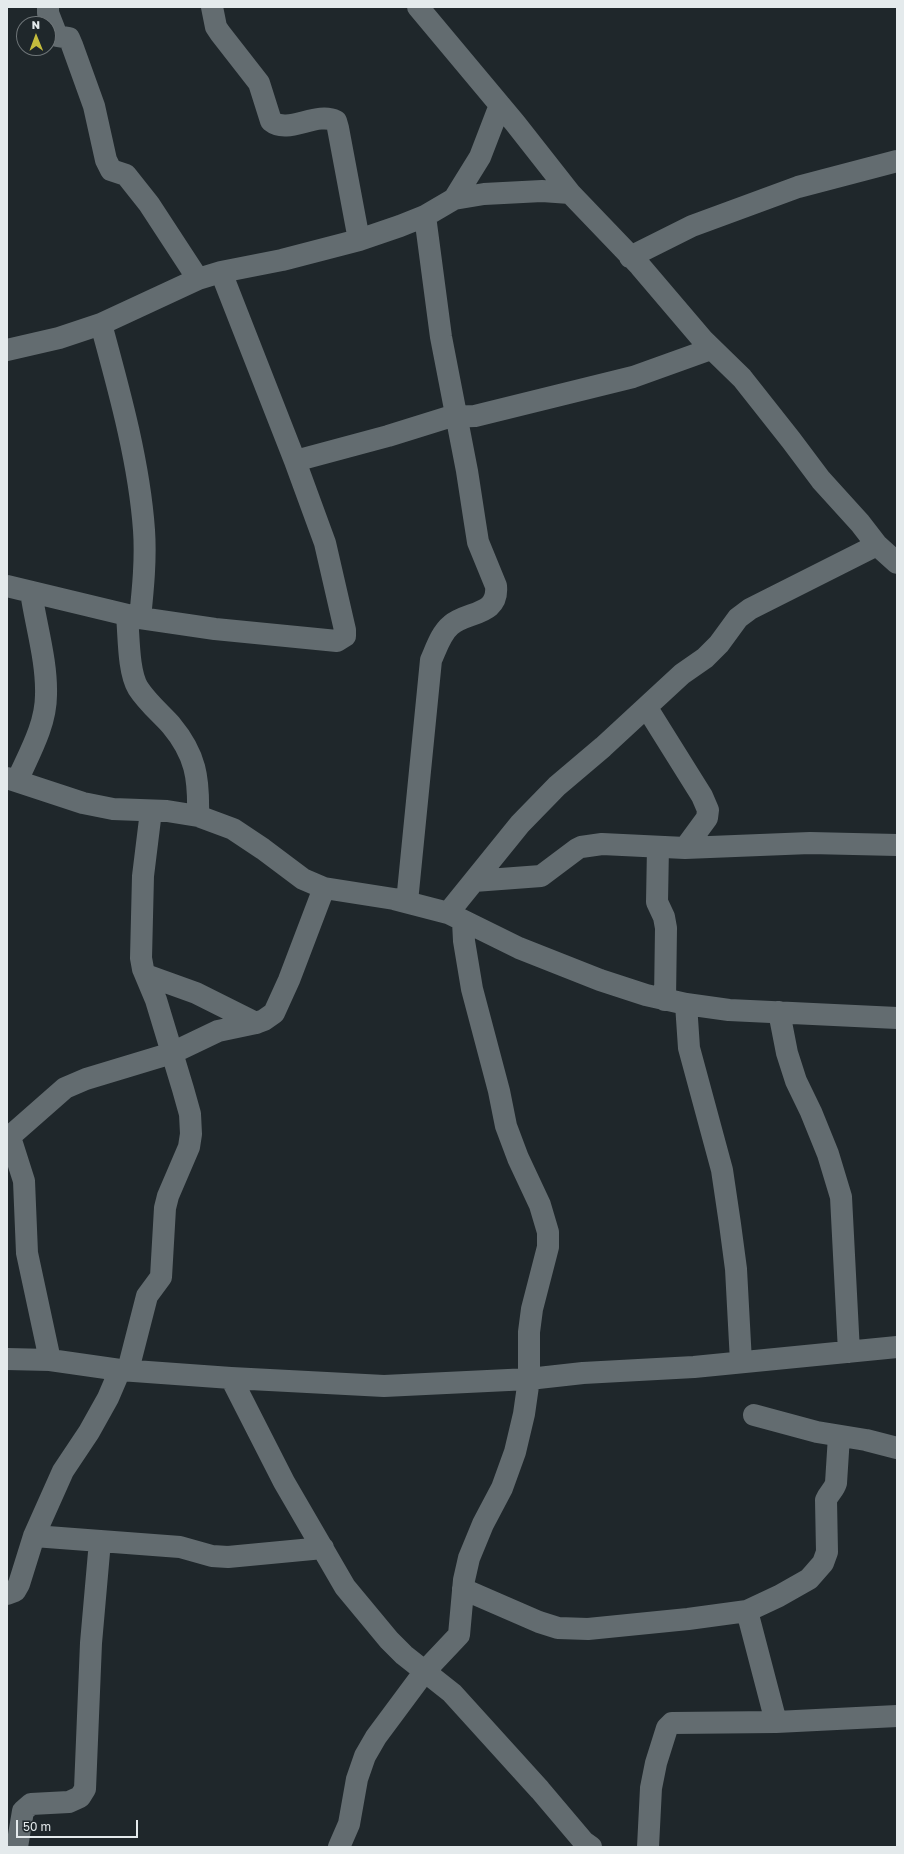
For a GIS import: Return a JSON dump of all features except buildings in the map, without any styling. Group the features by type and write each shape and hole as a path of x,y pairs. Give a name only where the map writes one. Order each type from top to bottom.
{"street":[{"path":"48,7 48,13 57,36 69,38 72,45 94,106 106,160 111,170 126,175 149,204 198,279"},
{"path":"212,7 216,27 259,83 270,121 276,125 325,119 336,121 359,240"},
{"path":"418,7 500,105 570,193 630,257 711,349 742,378 821,480 878,545 897,563"},
{"path":"454,199 480,157 500,105"},
{"path":"630,257 692,226 798,187 897,161"},
{"path":"7,350 59,338 101,324 198,279 221,272 282,260 359,240 425,216 454,199 484,194 536,191 570,193"},
{"path":"407,902 431,660 450,626 461,619 488,608 493,602 497,593 496,586 478,542 467,471 441,337 425,216"},
{"path":"7,586 133,617 215,629 337,640 345,636 344,623 325,543 295,461 221,272"},
{"path":"101,324 136,472 144,530 143,587 133,617 132,670 138,687 172,726 191,756 196,771 198,816"},
{"path":"295,461 388,436 449,417 475,416 633,377 711,349"},
{"path":"339,1847 349,1824 357,1779 365,1756 376,1737 425,1671 459,1635 463,1588 469,1558 502,1488 515,1452 524,1414 529,1380 529,1332 532,1309 548,1247 548,1232 540,1205 518,1158 506,1126 499,1091 472,989 464,941 456,917 474,881 520,824 557,786 647,708 682,674 714,648 738,618 750,609 878,545"},
{"path":"31,592 44,663 46,696 42,719 33,747 12,779 84,803 113,809 167,811 198,816 233,829 303,879 324,888 407,902 456,917 495,937 600,980 676,1002 729,1010 897,1018"},
{"path":"647,708 702,796 708,810 707,818 685,848"},
{"path":"7,1594 15,1591 19,1584 34,1536 63,1471 89,1432 124,1370 147,1296 161,1277 165,1208 168,1196 189,1147 190,1114 141,958 143,876 151,811"},
{"path":"474,881 541,876 581,847 602,844 685,848 810,844 897,845"},
{"path":"658,847 657,902 664,917 676,1002 722,1170 736,1269 741,1362"},
{"path":"50,1360 27,1253 24,1181 8,1138 65,1088 86,1079 172,1053 218,1031 256,1023 264,1020 274,1013 289,980 324,888"},
{"path":"146,975 196,993 256,1023"},
{"path":"779,1012 787,1053 796,1081 811,1112 828,1154 841,1197 849,1352"},
{"path":"7,1359 50,1360 124,1370 231,1378 384,1386 529,1380 583,1373 694,1367 897,1347"},
{"path":"231,1378 284,1482 345,1587 389,1640 452,1693 590,1847"},
{"path":"754,1415 817,1432 866,1440 897,1448"},
{"path":"463,1588 539,1622 558,1628 588,1629 688,1619 747,1611 779,1596 809,1579 823,1562 827,1552 826,1500 828,1494 835,1488 839,1436"},
{"path":"34,1536 180,1547 212,1556 228,1557 322,1548"},
{"path":"17,1847 23,1811 31,1804 69,1802 80,1798 84,1789 91,1643 100,1540"},
{"path":"747,1611 776,1722"},
{"path":"648,1847 651,1788 656,1763 667,1728 672,1723 776,1722 897,1716"}]}
